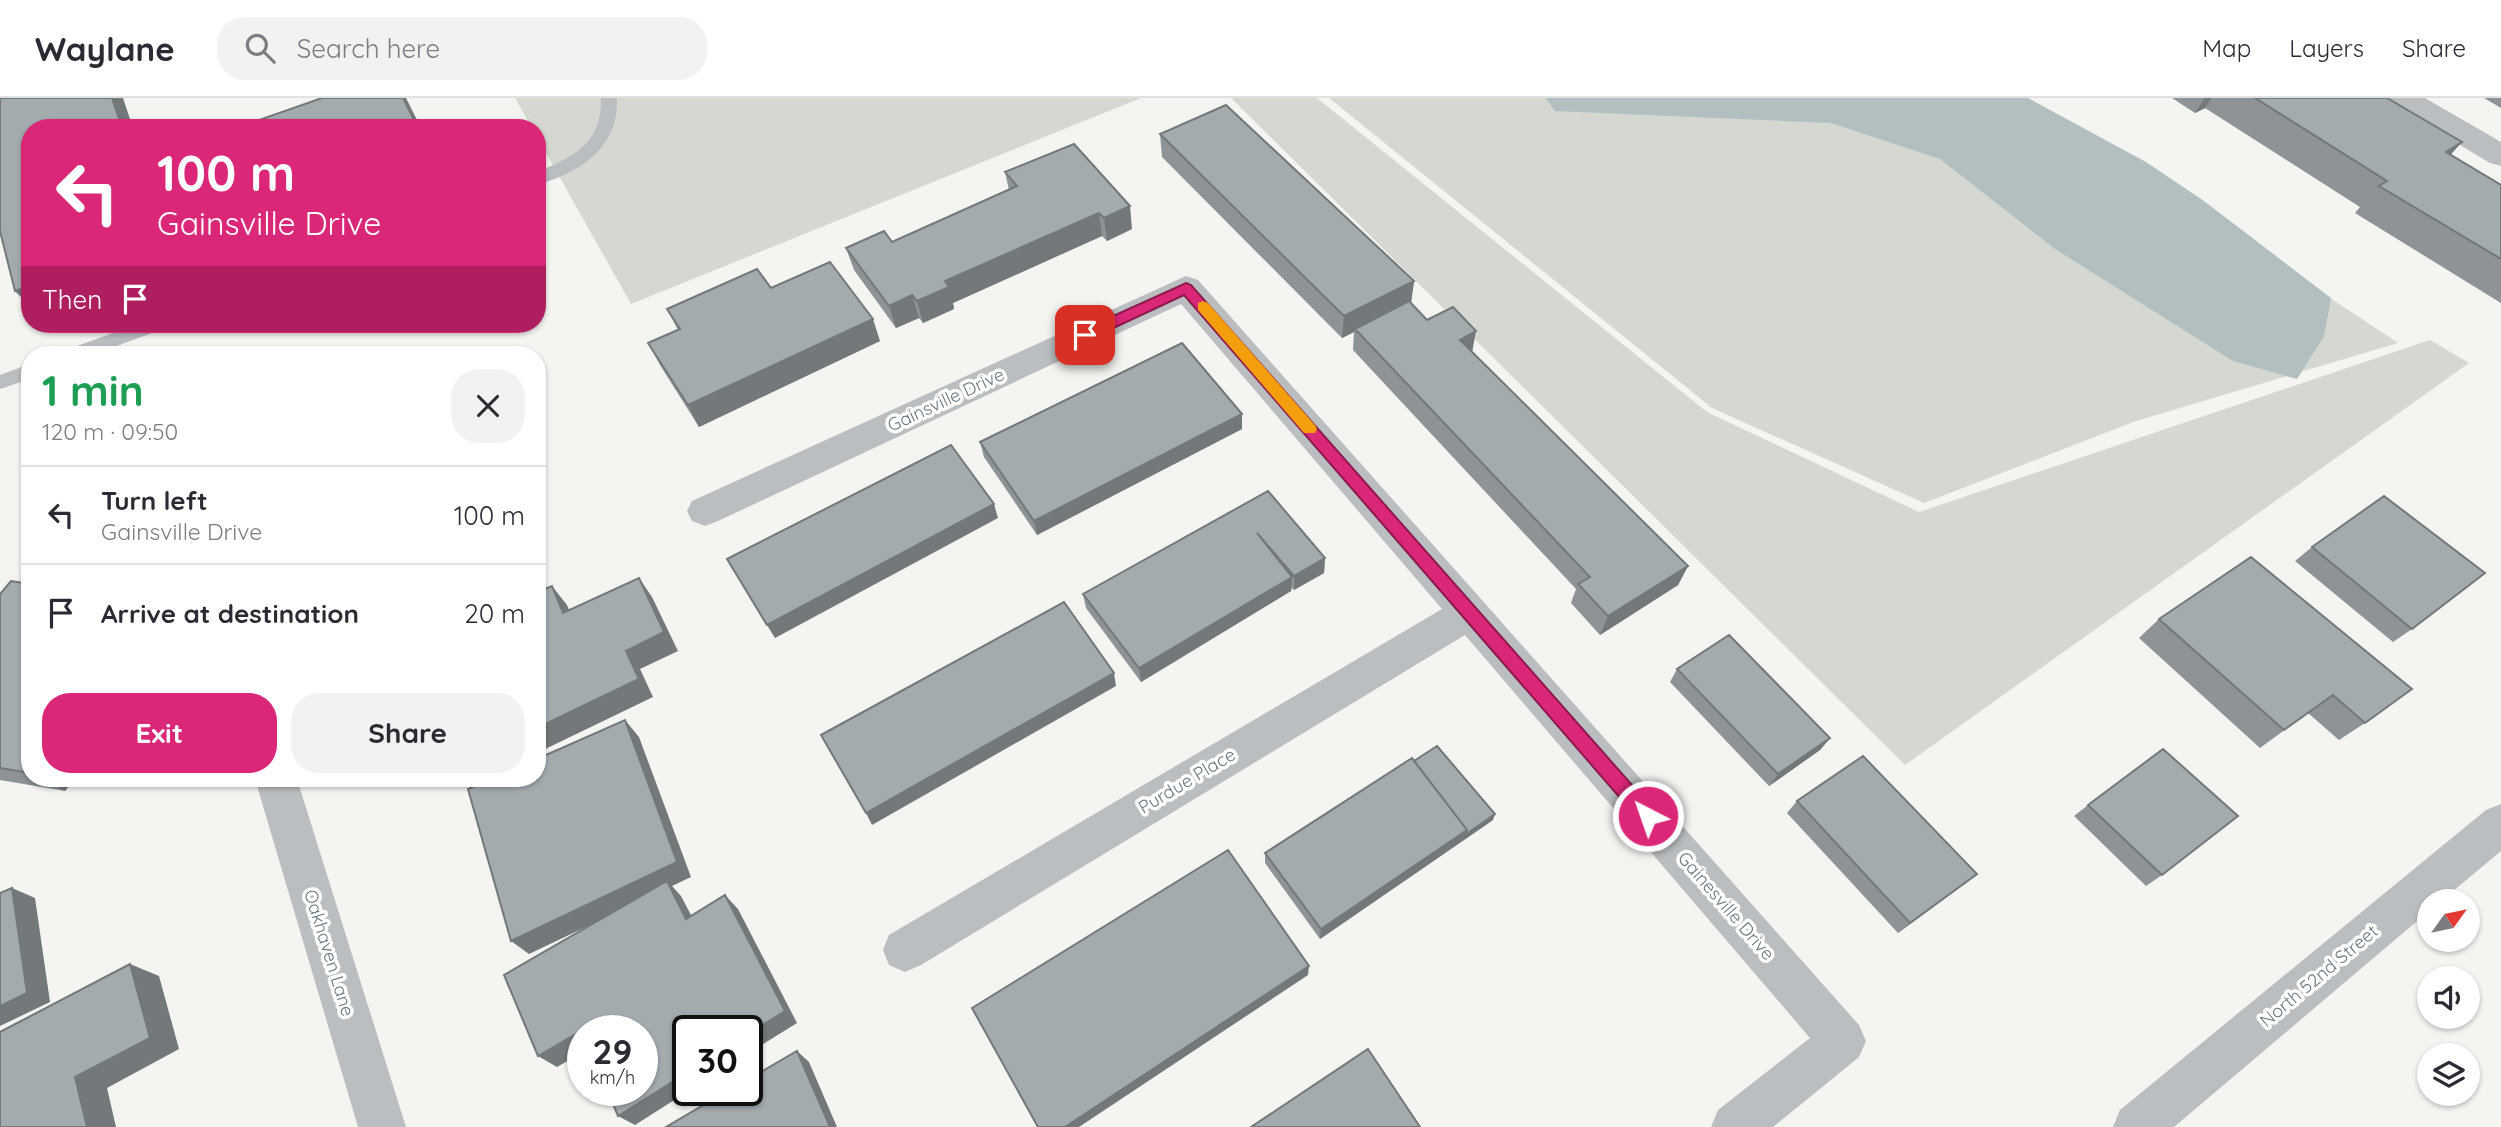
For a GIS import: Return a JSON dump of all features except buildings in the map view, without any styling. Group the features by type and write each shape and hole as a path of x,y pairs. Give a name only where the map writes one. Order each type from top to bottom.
{"street":[{"path":"2403,98 2501,156"},
{"name":"Gainsville Drive","path":"705,511 1186,288"},
{"name":"Gainesville Drive","path":"1186,288 1843,1041 1735,1127"},
{"name":"Purdue Place","path":"905,950 1470,612"},
{"name":"Oakhaven Lane","path":"278,787 382,1127"},
{"name":"North 52nd Street","path":"2137,1127 2501,824"}],"lane":[{"path":"546,175 580,160 599,142 612,116 609,98"},
{"path":"97,346 132,333"},
{"path":"0,382 21,374"}],"shaded area":[{"path":"515,98 1141,98 631,304 546,153 546,119 527,119"},
{"path":"1231,98 1317,98 1707,412 1919,512 2430,340 2469,363 1905,765"},
{"path":"1329,98 2028,98 2398,343 2136,421 1924,503 1712,408"},
{"path":"1546,98 2028,98 2146,162 2204,201 2331,298 2324,336 2297,379 2233,361 2055,249 1940,159 1831,123 1555,111"}],"slow traffic":[{"path":"1203,306 1310,429"}],"route":[{"path":"1085,335 1186,288 1648,816"}]}
